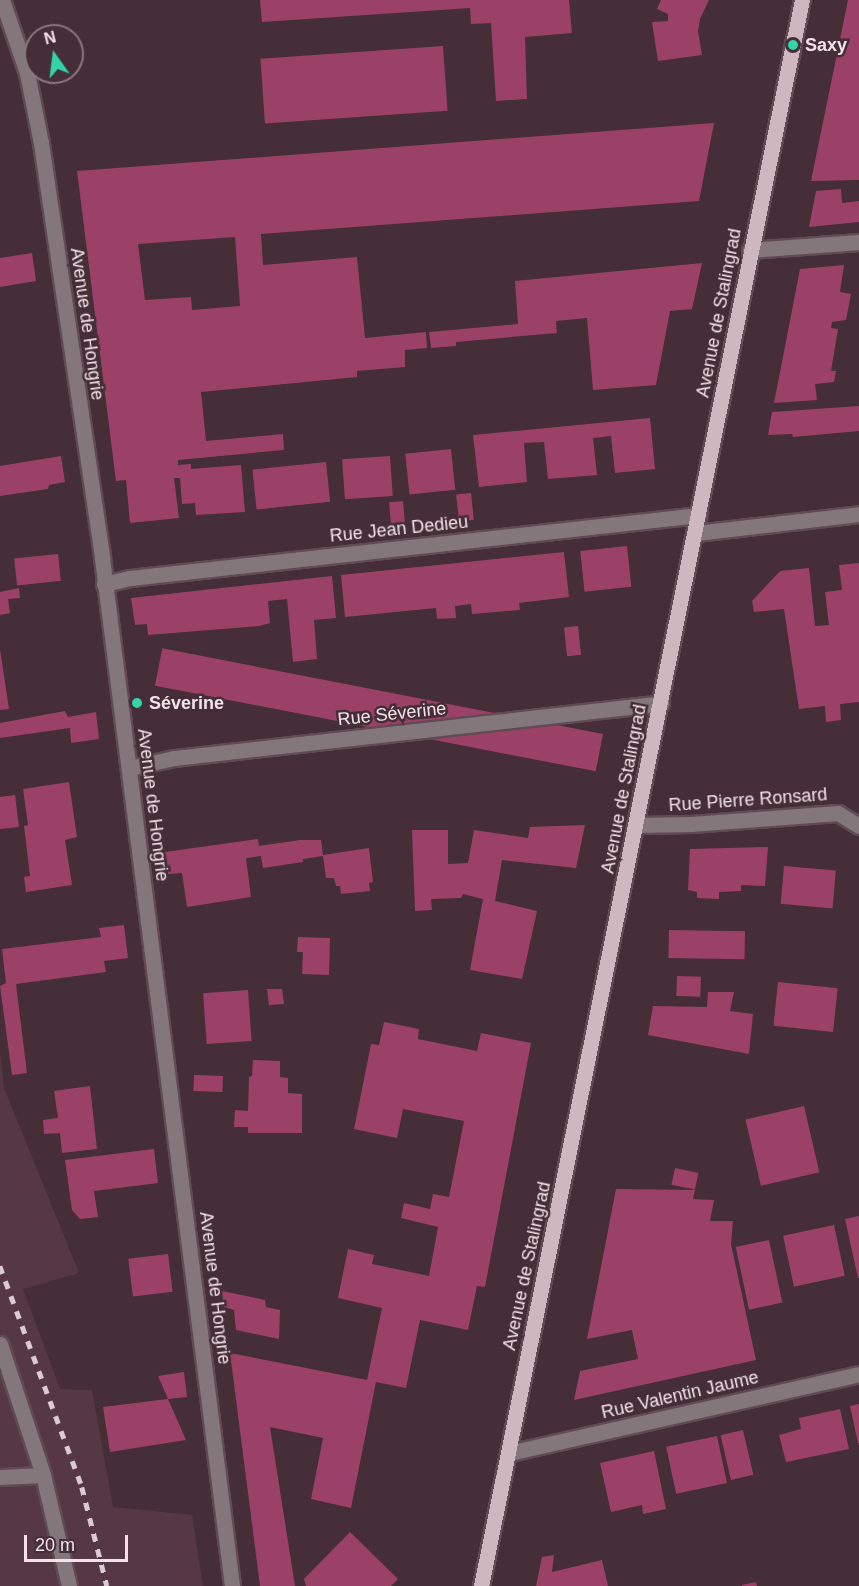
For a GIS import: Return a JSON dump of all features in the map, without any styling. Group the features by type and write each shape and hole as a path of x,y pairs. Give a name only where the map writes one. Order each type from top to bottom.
{"main road":[{"name":"Avenue de Stalingrad","path":"482,1586 802,0"}],"street":[{"name":"Avenue de Hongrie","path":"2,0 27,73 40,143 104,584 232,1586"},
{"path":"750,250 859,242"},
{"path":"696,533 859,514"},
{"name":"Rue Jean Dedieu","path":"104,584 130,578 699,515"},
{"name":"Rue Séverine","path":"129,768 174,758 661,703"},
{"name":"Rue Pierre Ronsard","path":"637,825 691,824 838,813 859,826"},
{"path":"0,1344 43,1474 69,1586"},
{"name":"Rue Valentin Jaume","path":"509,1453 859,1374"},
{"path":"0,1477 43,1474"}],"shaded area":[{"path":"0,1052 4,1088 79,1273 23,1289 60,1389 92,1390 113,1507 192,1515 203,1586 0,1586"}],"building":[{"path":"260,0 569,0 572,33 525,37 527,99 496,101 491,23 471,24 470,8 262,22"},
{"path":"661,0 709,0 700,19 698,31 702,55 658,61 652,22 668,21 668,14 657,9"},
{"path":"848,0 859,0 859,180 811,181"},
{"path":"443,46 448,111 265,124 260,59"},
{"path":"714,123 699,201 261,234 263,265 357,257 365,338 426,332 427,348 405,350 405,367 357,371 357,377 201,392 206,441 283,434 284,450 178,460 178,465 191,464 191,469 241,465 245,512 196,515 195,503 182,504 180,478 174,478 179,518 130,523 126,480 116,481 77,171","holes":["235,237 240,306 192,310 191,297 145,300 138,244"]},
{"path":"841,189 842,203 859,201 859,222 809,227 816,191"},
{"path":"32,253 36,281 0,287 0,258"},
{"path":"702,263 692,309 670,311 656,385 593,390 587,318 556,321 557,333 456,342 456,346 431,348 429,332 518,324 515,281"},
{"path":"844,265 840,292 851,294 846,320 832,322 831,328 838,329 831,371 836,371 834,382 815,384 817,400 774,403 800,269"},
{"path":"859,406 859,431 793,437 792,434 768,435 772,412"},
{"path":"650,418 655,469 615,473 611,436 593,438 597,475 548,479 544,442 524,443 527,482 479,487 473,435"},
{"path":"451,449 455,490 410,495 405,454"},
{"path":"61,456 65,482 49,485 48,489 0,496 0,466"},
{"path":"390,456 393,496 345,499 342,459"},
{"path":"326,462 330,502 257,510 252,470"},
{"path":"471,493 474,520 459,521 456,495"},
{"path":"403,501 405,526 391,527 389,502"},
{"path":"627,546 631,587 585,592 580,551"},
{"path":"564,552 569,597 519,603 520,610 472,614 471,604 455,606 456,618 437,619 436,608 345,617 341,575"},
{"path":"58,554 61,581 17,585 14,559"},
{"path":"859,563 859,702 840,704 841,720 826,722 825,706 799,709 784,609 754,612 752,601 780,571 809,568 815,626 829,625 825,592 842,590 839,565"},
{"path":"332,576 336,618 314,620 317,659 293,662 287,599 268,601 270,623 259,626 148,635 147,624 135,625 131,598"},
{"path":"19,588 20,598 8,599 10,613 0,615 0,592"},
{"path":"578,626 581,655 567,656 564,627"},
{"path":"162,648 603,734 596,771 155,686"},
{"path":"0,649 9,709 0,710"},
{"path":"65,711 68,717 96,712 99,739 71,743 70,728 0,738 0,723"},
{"path":"69,782 77,837 65,840 72,885 26,892 24,877 30,876 24,826 28,825 23,789"},
{"path":"15,795 19,827 0,829 0,797"},
{"path":"585,825 576,868 502,860 495,901 537,911 522,979 470,970 483,899 463,894 461,898 431,899 432,910 415,911 412,830 448,830 448,864 468,863 474,830 528,838 530,827"},
{"path":"258,839 259,846 300,840 321,840 323,855 369,848 373,882 369,883 370,891 341,894 340,886 336,886 334,878 326,878 323,856 303,859 303,862 263,868 261,856 246,858 251,897 187,907 182,873 168,874 165,852"},
{"path":"768,847 765,886 741,885 741,891 719,892 719,899 697,898 697,892 688,890 690,849"},
{"path":"784,866 836,871 832,908 781,904"},
{"path":"124,925 128,958 104,961 106,972 16,984 27,1073 12,1075 0,986 6,983 2,949 101,937 99,928"},
{"path":"669,930 745,931 744,959 669,958"},
{"path":"298,937 330,938 329,975 302,974 303,952 297,952"},
{"path":"677,976 701,977 700,997 676,996"},
{"path":"778,982 838,988 833,1032 773,1026"},
{"path":"267,989 282,989 284,1004 269,1005"},
{"path":"248,990 252,1041 207,1044 203,993"},
{"path":"708,992 734,992 730,1011 753,1014 749,1054 648,1035 653,1006 707,1007"},
{"path":"384,1022 419,1029 418,1039 477,1051 481,1033 531,1043 485,1287 477,1286 468,1330 420,1320 406,1388 376,1382 351,1508 311,1499 323,1438 270,1427 295,1586 260,1586 230,1353 367,1380 382,1308 338,1298 348,1249 374,1255 372,1264 429,1276 438,1227 401,1218 404,1203 430,1209 433,1194 449,1197 464,1121 403,1109 397,1138 354,1129 371,1044 379,1045"},
{"path":"253,1060 280,1061 280,1077 288,1078 288,1093 302,1094 302,1133 248,1133 248,1127 234,1127 235,1110 248,1111 249,1077 252,1076"},
{"path":"194,1075 223,1076 222,1092 193,1091"},
{"path":"90,1086 97,1149 62,1153 60,1133 44,1134 43,1120 58,1118 54,1091"},
{"path":"804,1106 819,1172 761,1186 746,1119"},
{"path":"154,1149 158,1183 94,1191 98,1217 80,1219 72,1210 65,1160"},
{"path":"675,1168 698,1173 695,1190 671,1185"},
{"path":"616,1189 695,1190 693,1199 714,1200 710,1221 733,1221 731,1244 756,1360 574,1400 580,1371 638,1359 632,1330 587,1339"},
{"path":"859,1216 859,1278 858,1278 845,1219"},
{"path":"834,1225 845,1276 794,1287 783,1236"},
{"path":"769,1240 782,1303 749,1310 736,1247"},
{"path":"168,1254 173,1292 133,1297 128,1259"},
{"path":"222,1291 265,1300 266,1307 280,1310 279,1339 236,1330 234,1310 224,1307"},
{"path":"184,1372 187,1397 168,1399 158,1376"},
{"path":"168,1399 186,1440 110,1452 103,1407"},
{"path":"859,1404 859,1443 858,1443 850,1406"},
{"path":"840,1409 849,1449 786,1462 779,1435 801,1429 799,1418"},
{"path":"743,1430 753,1475 731,1480 721,1435"},
{"path":"717,1436 727,1483 676,1494 666,1447"},
{"path":"654,1451 666,1509 643,1514 642,1505 611,1512 600,1463"},
{"path":"350,1532 398,1579 391,1586 306,1586 304,1579"},
{"path":"554,1555 552,1572 602,1560 608,1586 536,1586 542,1557"},
{"path":"756,1582 757,1586 742,1586 742,1585"}],"railway":[{"path":"0,1266 82,1487 107,1586"}],"place":[{"name":"Saxy","path":"793,45"},
{"name":"Séverine","path":"137,703"}]}
